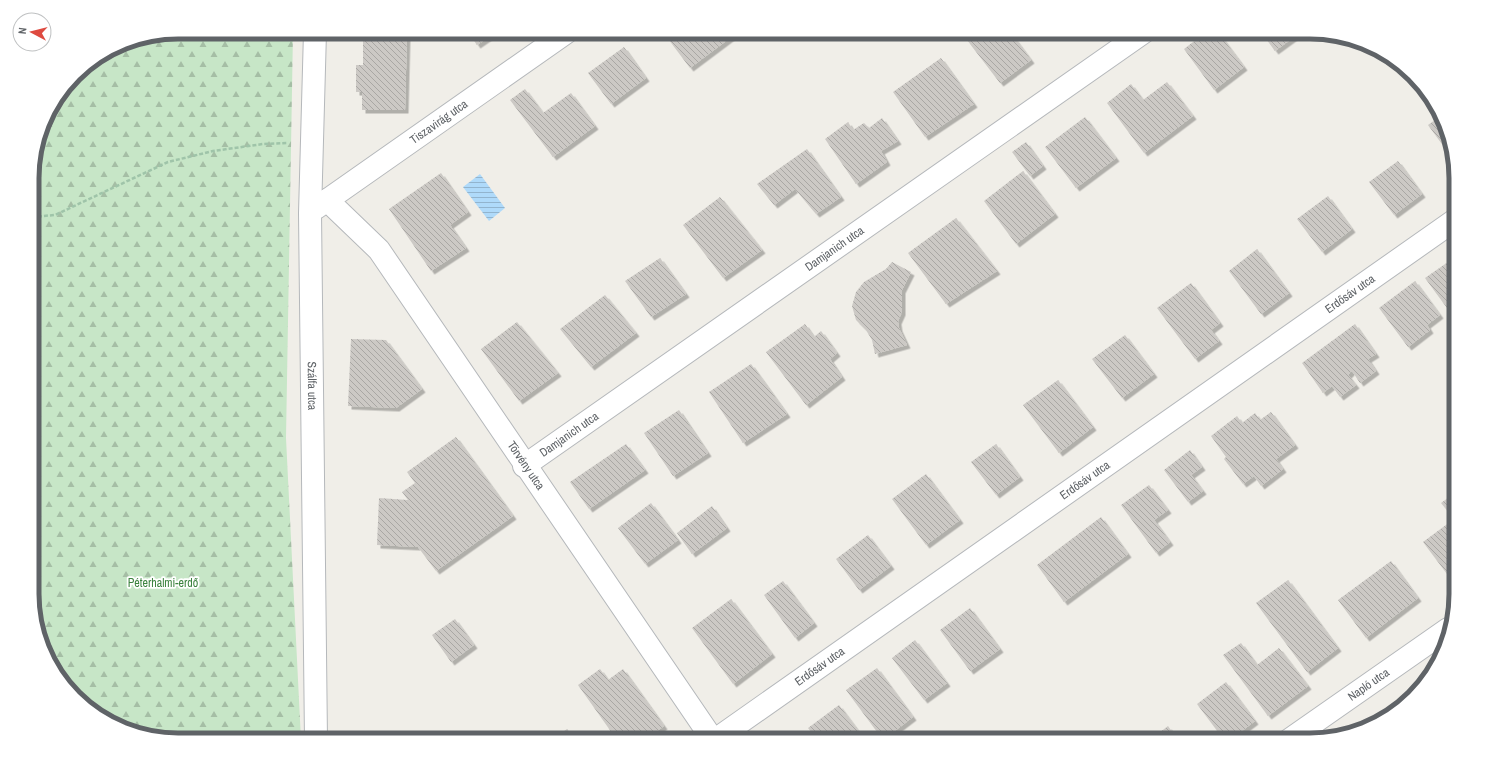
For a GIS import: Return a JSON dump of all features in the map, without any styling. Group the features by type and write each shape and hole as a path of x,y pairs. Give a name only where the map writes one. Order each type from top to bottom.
{"street":[{"name":"Szálfa utca","path":"315,39 312,143 319,206 316,733"},
{"name":"Tiszavirág utca","path":"319,206 557,39"},
{"name":"Damjanich utca","path":"524,466 1134,39"},
{"name":"Törvény utca","path":"319,206 379,250 524,466 709,733"},
{"name":"Erdősáv utca","path":"724,733 1449,224"},
{"name":"Napló utca","path":"1299,733 1444,632"}],"path":[{"path":"39,216 55,215 168,162 213,151 262,144 312,143"}],"green space":[{"name":"Péterhalmi-erdő","path":"169,39 293,39 286,438 301,733 160,732 142,728 116,719 93,704 68,679 58,664 44,630 40,612 39,169 46,133 62,101 73,86 101,62 133,46"}],"water":[{"path":"480,174 505,208 489,221 463,187"}],"building":[{"path":"363,39 407,39 405,110 362,110 362,92 356,92 356,65 363,65"},
{"path":"473,39 486,39 477,45"},
{"path":"668,39 729,39 690,68"},
{"path":"1015,39 1031,60 1000,83 967,40"},
{"path":"1197,39 1223,39 1244,67 1214,90 1184,49"},
{"path":"1266,39 1291,39 1275,51"},
{"path":"624,47 646,78 611,104 588,73"},
{"path":"941,58 974,104 925,137 893,92"},
{"path":"1167,82 1193,116 1144,153 1107,103 1131,84 1143,100"},
{"path":"525,89 543,113 571,93 595,126 553,157 510,100"},
{"path":"1085,117 1116,158 1076,188 1045,147"},
{"path":"882,118 898,141 881,151 887,162 856,184 825,139 848,122 853,130 864,123 869,128"},
{"path":"1436,119 1442,133 1446,149 1428,125"},
{"path":"1026,142 1043,166 1030,176 1012,152"},
{"path":"807,149 841,197 816,214 795,189 774,205 757,184"},
{"path":"1398,161 1422,194 1394,215 1369,182"},
{"path":"1023,171 1055,214 1016,244 984,201"},
{"path":"441,173 468,212 450,225 466,248 431,271 389,209"},
{"path":"1328,196 1352,229 1322,252 1297,219"},
{"path":"720,197 762,250 723,278 683,225"},
{"path":"956,218 997,271 946,304 908,253"},
{"path":"1257,249 1289,293 1261,314 1229,271"},
{"path":"660,258 686,294 651,317 625,281"},
{"path":"892,262 911,272 902,290 902,312 898,321 899,328 907,345 875,354 872,340 866,330 856,320 852,306 856,292 864,282 886,269"},
{"path":"1448,262 1449,311 1425,278"},
{"path":"1415,281 1440,315 1427,325 1430,330 1408,347 1379,308"},
{"path":"1191,283 1220,323 1211,330 1219,341 1195,359 1157,308"},
{"path":"605,295 636,333 591,367 560,329"},
{"path":"517,322 558,373 519,401 481,349"},
{"path":"805,324 814,337 821,331 837,353 830,359 842,377 806,405 766,352"},
{"path":"1355,324 1376,354 1368,359 1376,371 1360,383 1352,371 1348,375 1356,385 1340,397 1332,386 1323,393 1302,363"},
{"path":"1125,335 1154,374 1122,398 1092,359"},
{"path":"351,339 386,340 422,389 396,408 348,406"},
{"path":"751,364 787,414 743,443 709,392"},
{"path":"1058,380 1093,427 1059,453 1023,405"},
{"path":"679,410 708,453 673,476 644,433"},
{"path":"1271,412 1295,445 1276,459 1283,469 1261,486 1254,476 1243,484 1224,459 1226,457 1211,436 1237,416 1242,423 1255,413 1260,420"},
{"path":"456,437 513,516 436,571 418,547 377,545 379,498 408,500 402,492 415,483 407,472"},
{"path":"626,444 645,470 589,509 570,482"},
{"path":"996,444 1020,477 996,495 971,462"},
{"path":"1190,450 1202,467 1191,475 1203,491 1188,502 1164,470"},
{"path":"926,474 960,520 926,545 892,499"},
{"path":"1149,485 1168,510 1154,520 1170,542 1156,553 1121,505"},
{"path":"1449,497 1449,513 1441,503"},
{"path":"651,503 678,540 645,564 618,528"},
{"path":"712,506 727,528 692,554 677,533"},
{"path":"1101,517 1128,554 1064,602 1037,565"},
{"path":"1449,523 1449,577 1423,542"},
{"path":"868,535 891,566 859,590 836,559"},
{"path":"1391,561 1418,598 1366,638 1338,600"},
{"path":"1288,580 1338,648 1307,672 1256,603"},
{"path":"783,581 814,623 795,638 764,595"},
{"path":"731,599 772,654 733,684 692,628"},
{"path":"970,608 1000,649 970,671 940,630"},
{"path":"455,619 474,645 451,662 432,635"},
{"path":"915,640 947,683 924,700 892,658"},
{"path":"1241,643 1257,665 1279,648 1308,686 1268,716 1223,655"},
{"path":"877,668 913,717 892,733 878,733 846,690"},
{"path":"600,669 608,680 623,669 664,726 654,733 612,733 578,685"},
{"path":"1226,682 1255,721 1239,733 1219,733 1197,704"},
{"path":"839,705 860,733 812,733 808,728"},
{"path":"1168,726 1173,733 1159,733"},
{"path":"567,729 570,733 561,733"}]}
